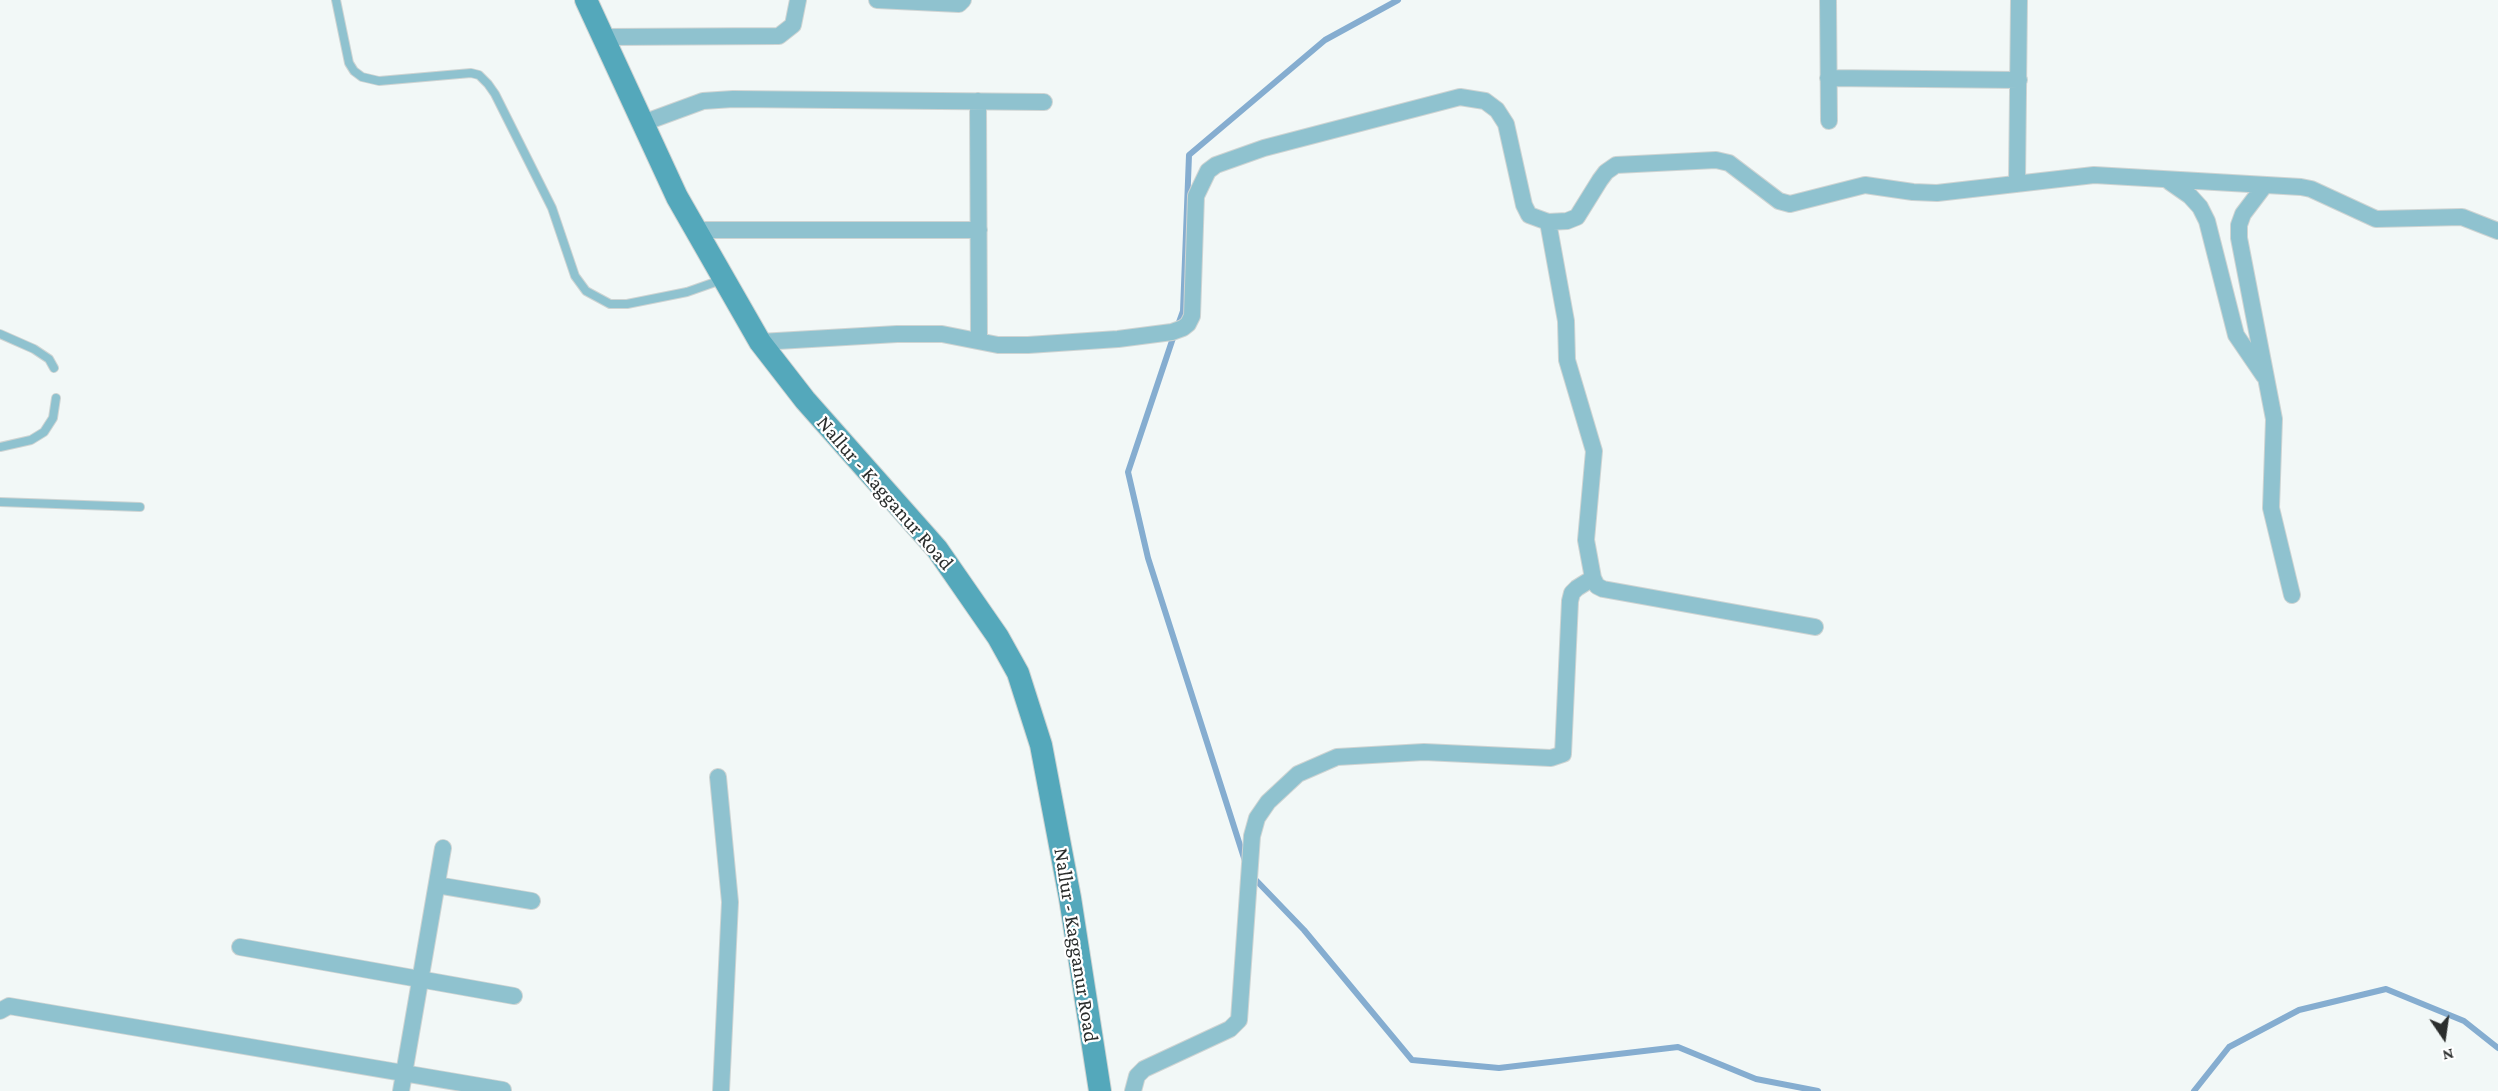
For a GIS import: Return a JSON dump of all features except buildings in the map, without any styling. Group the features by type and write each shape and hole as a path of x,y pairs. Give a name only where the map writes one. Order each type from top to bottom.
{"main road":[{"name":"Nallur - Kagganur Road","path":"586,0 677,197 760,342 805,400 937,549 998,637 1018,673 1041,745 1070,898 1100,1091"}],"street":[{"path":"604,37 779,36 793,26 798,0"},
{"path":"877,0 959,4 963,0"},
{"path":"1828,0 1828,121"},
{"path":"2017,184 2019,0"},
{"path":"1828,78 2019,80"},
{"path":"760,342 897,333 942,334 999,345 1062,343 1118,339 1172,332 1184,328 1192,316 1196,196 1208,171 1216,165 1264,148 1460,97 1485,101 1497,110 1506,124 1524,205 1529,214 1548,222 1567,221 1577,217 1606,172 1616,165 1716,160 1729,163 1779,201 1790,204 1865,185 1937,193 2094,175 2311,189 2376,219 2462,217 2498,231"},
{"path":"643,123 703,101 733,99 1044,102"},
{"path":"978,101 979,341"},
{"path":"2165,179 2190,196 2200,207 2207,220 2236,335 2266,379"},
{"path":"2265,185 2242,214 2239,238 2274,419 2271,508 2292,596"},
{"path":"1548,222 1566,321 1567,360 1594,451 1586,540 1593,578 1597,586 1603,590 1815,627"},
{"path":"696,230 979,230"},
{"path":"1133,1091 1137,1076 1144,1069 1230,1029 1239,1020 1252,836 1257,818 1268,802 1298,774 1337,757 1424,752 1551,758 1563,754 1570,601 1572,593 1577,588 1593,578"},
{"path":"718,777 730,902 721,1091"},
{"path":"401,1091 443,848"},
{"path":"437,885 532,901"},
{"path":"240,947 514,996"},
{"path":"0,1011 9,1006 503,1090"}],"lane":[{"path":"336,0 349,63 354,72 369,81 471,73 479,75 488,84 552,208 575,276 586,291 610,304 627,304 687,292 724,279"},
{"path":"0,334 34,349 49,359 54,368"},
{"path":"0,447 31,440 44,432 53,418 56,398"},
{"path":"0,502 140,507"}],"waterway":[{"path":"1178,325 1183,311 1189,155 1325,40 1398,0"},
{"path":"1174,335 1128,472 1148,558 1245,861"},
{"path":"1251,875 1304,930 1412,1060 1499,1068 1678,1047 1756,1079 1818,1091"},
{"path":"2194,1091 2229,1047 2299,1010 2386,989 2464,1021 2498,1048"}]}
